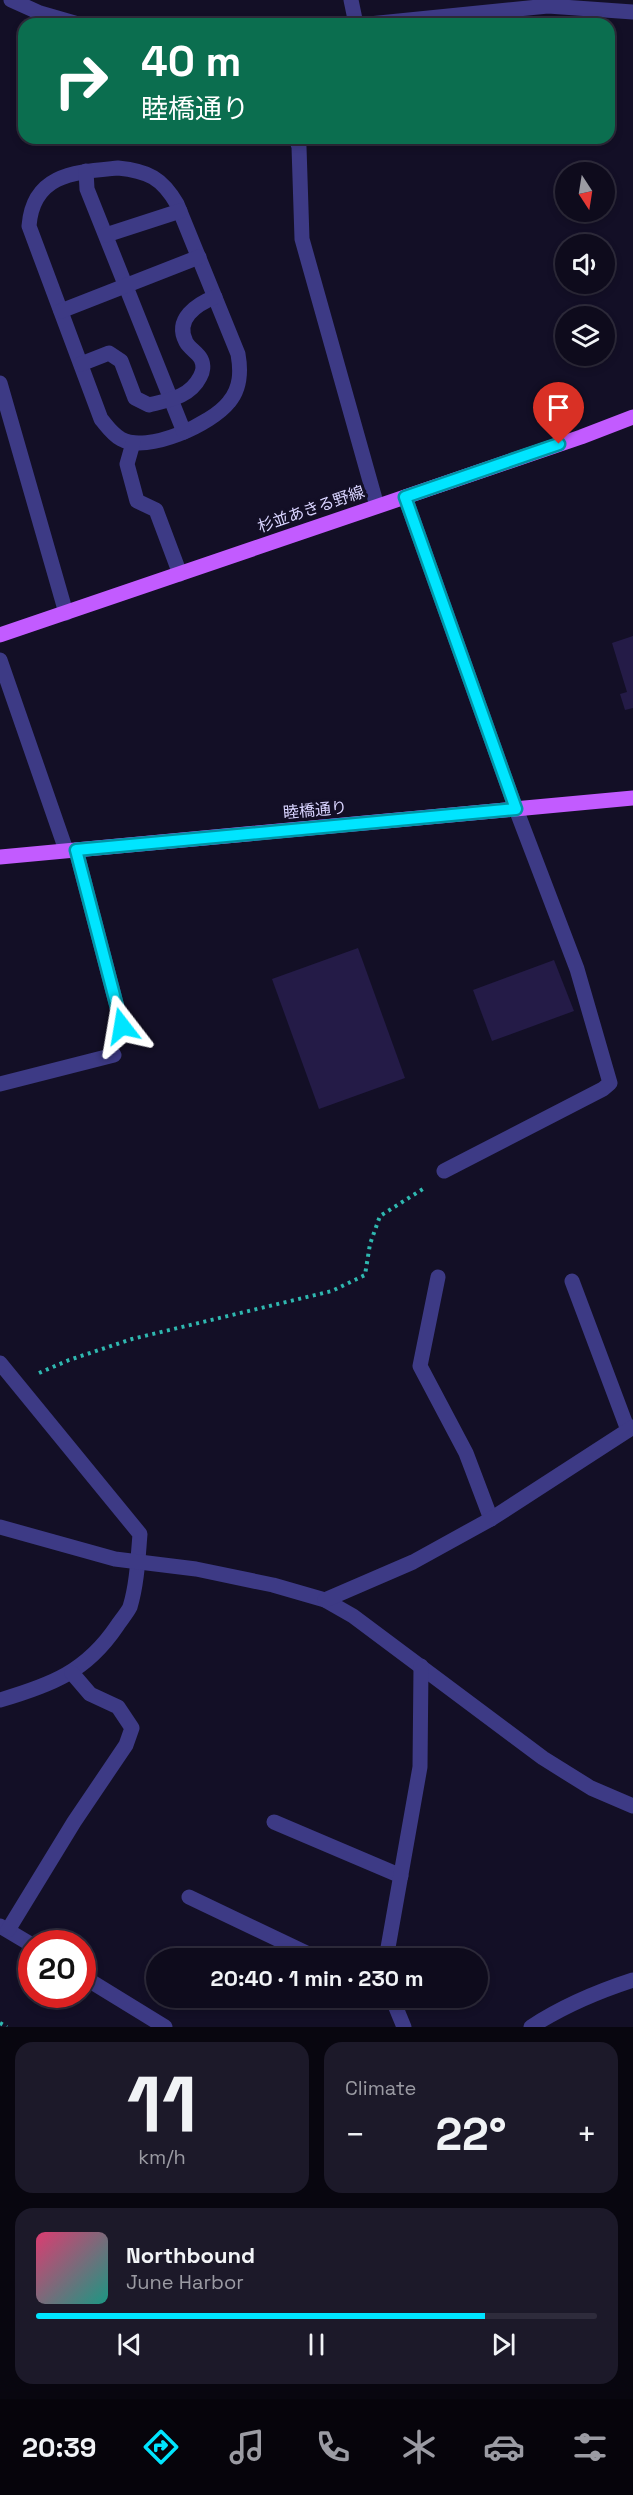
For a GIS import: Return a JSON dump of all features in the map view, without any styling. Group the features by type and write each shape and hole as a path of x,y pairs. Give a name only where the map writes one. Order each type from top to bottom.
{"main road":[{"name":"杉並あきる野線","path":"0,635 581,437 633,417"},
{"name":"睦橋通り","path":"0,857 633,798"}],"street":[{"path":"11,0 41,6 66,18"},
{"path":"351,0 355,18"},
{"path":"429,18 548,6 626,8"},
{"path":"298,144 302,239 377,506"},
{"path":"118,168 138,170 153,176 167,187 180,212 237,354 241,369 238,386 230,402 219,413 184,432 146,444 133,443 121,440 101,419 29,226 30,209 50,182 66,174 118,168"},
{"path":"86,171 87,189 184,432"},
{"path":"106,235 180,212"},
{"path":"61,311 199,257"},
{"path":"81,364 109,353 121,361 135,398 149,405 184,395 196,385 203,372 202,360 186,342 183,329 186,318 197,304 215,297"},
{"path":"0,383 66,613"},
{"path":"133,443 126,464 138,501 156,510 180,574"},
{"path":"405,497 516,809 577,969 610,1083 603,1089 444,1171"},
{"path":"0,660 71,850 122,1026"},
{"path":"0,1084 114,1055"},
{"path":"438,1277 420,1366 466,1453 491,1519"},
{"path":"325,1600 413,1562 491,1519 631,1428 572,1281"},
{"path":"0,1363 140,1534 138,1564 129,1608 107,1641 72,1673 30,1691 0,1700"},
{"path":"0,1527 138,1564 196,1569 273,1585 325,1600 353,1616 543,1758 591,1788 633,1806"},
{"path":"388,1948 420,1767 421,1666"},
{"path":"18,1936 4,1928 126,1746 132,1728 118,1707 90,1694 72,1673"},
{"path":"274,1822 401,1876"},
{"path":"189,1897 296,1948"},
{"path":"531,2027 554,2012 597,1992 633,1980"},
{"path":"96,1985 165,2027"},
{"path":"396,2008 404,2027"}],"path":[{"path":"17,1384 69,1360 132,1339 332,1291 365,1275 370,1244 380,1216 440,1179 444,1171"},
{"path":"0,2023 7,2027"}],"building":[{"path":"633,636 633,708 625,710 620,694 627,692 612,643"},
{"path":"358,948 405,1078 319,1109 272,979"},
{"path":"554,960 574,1011 492,1041 473,990"}],"route":[{"path":"122,1026 76,850 516,809 405,497 559,444"}]}
